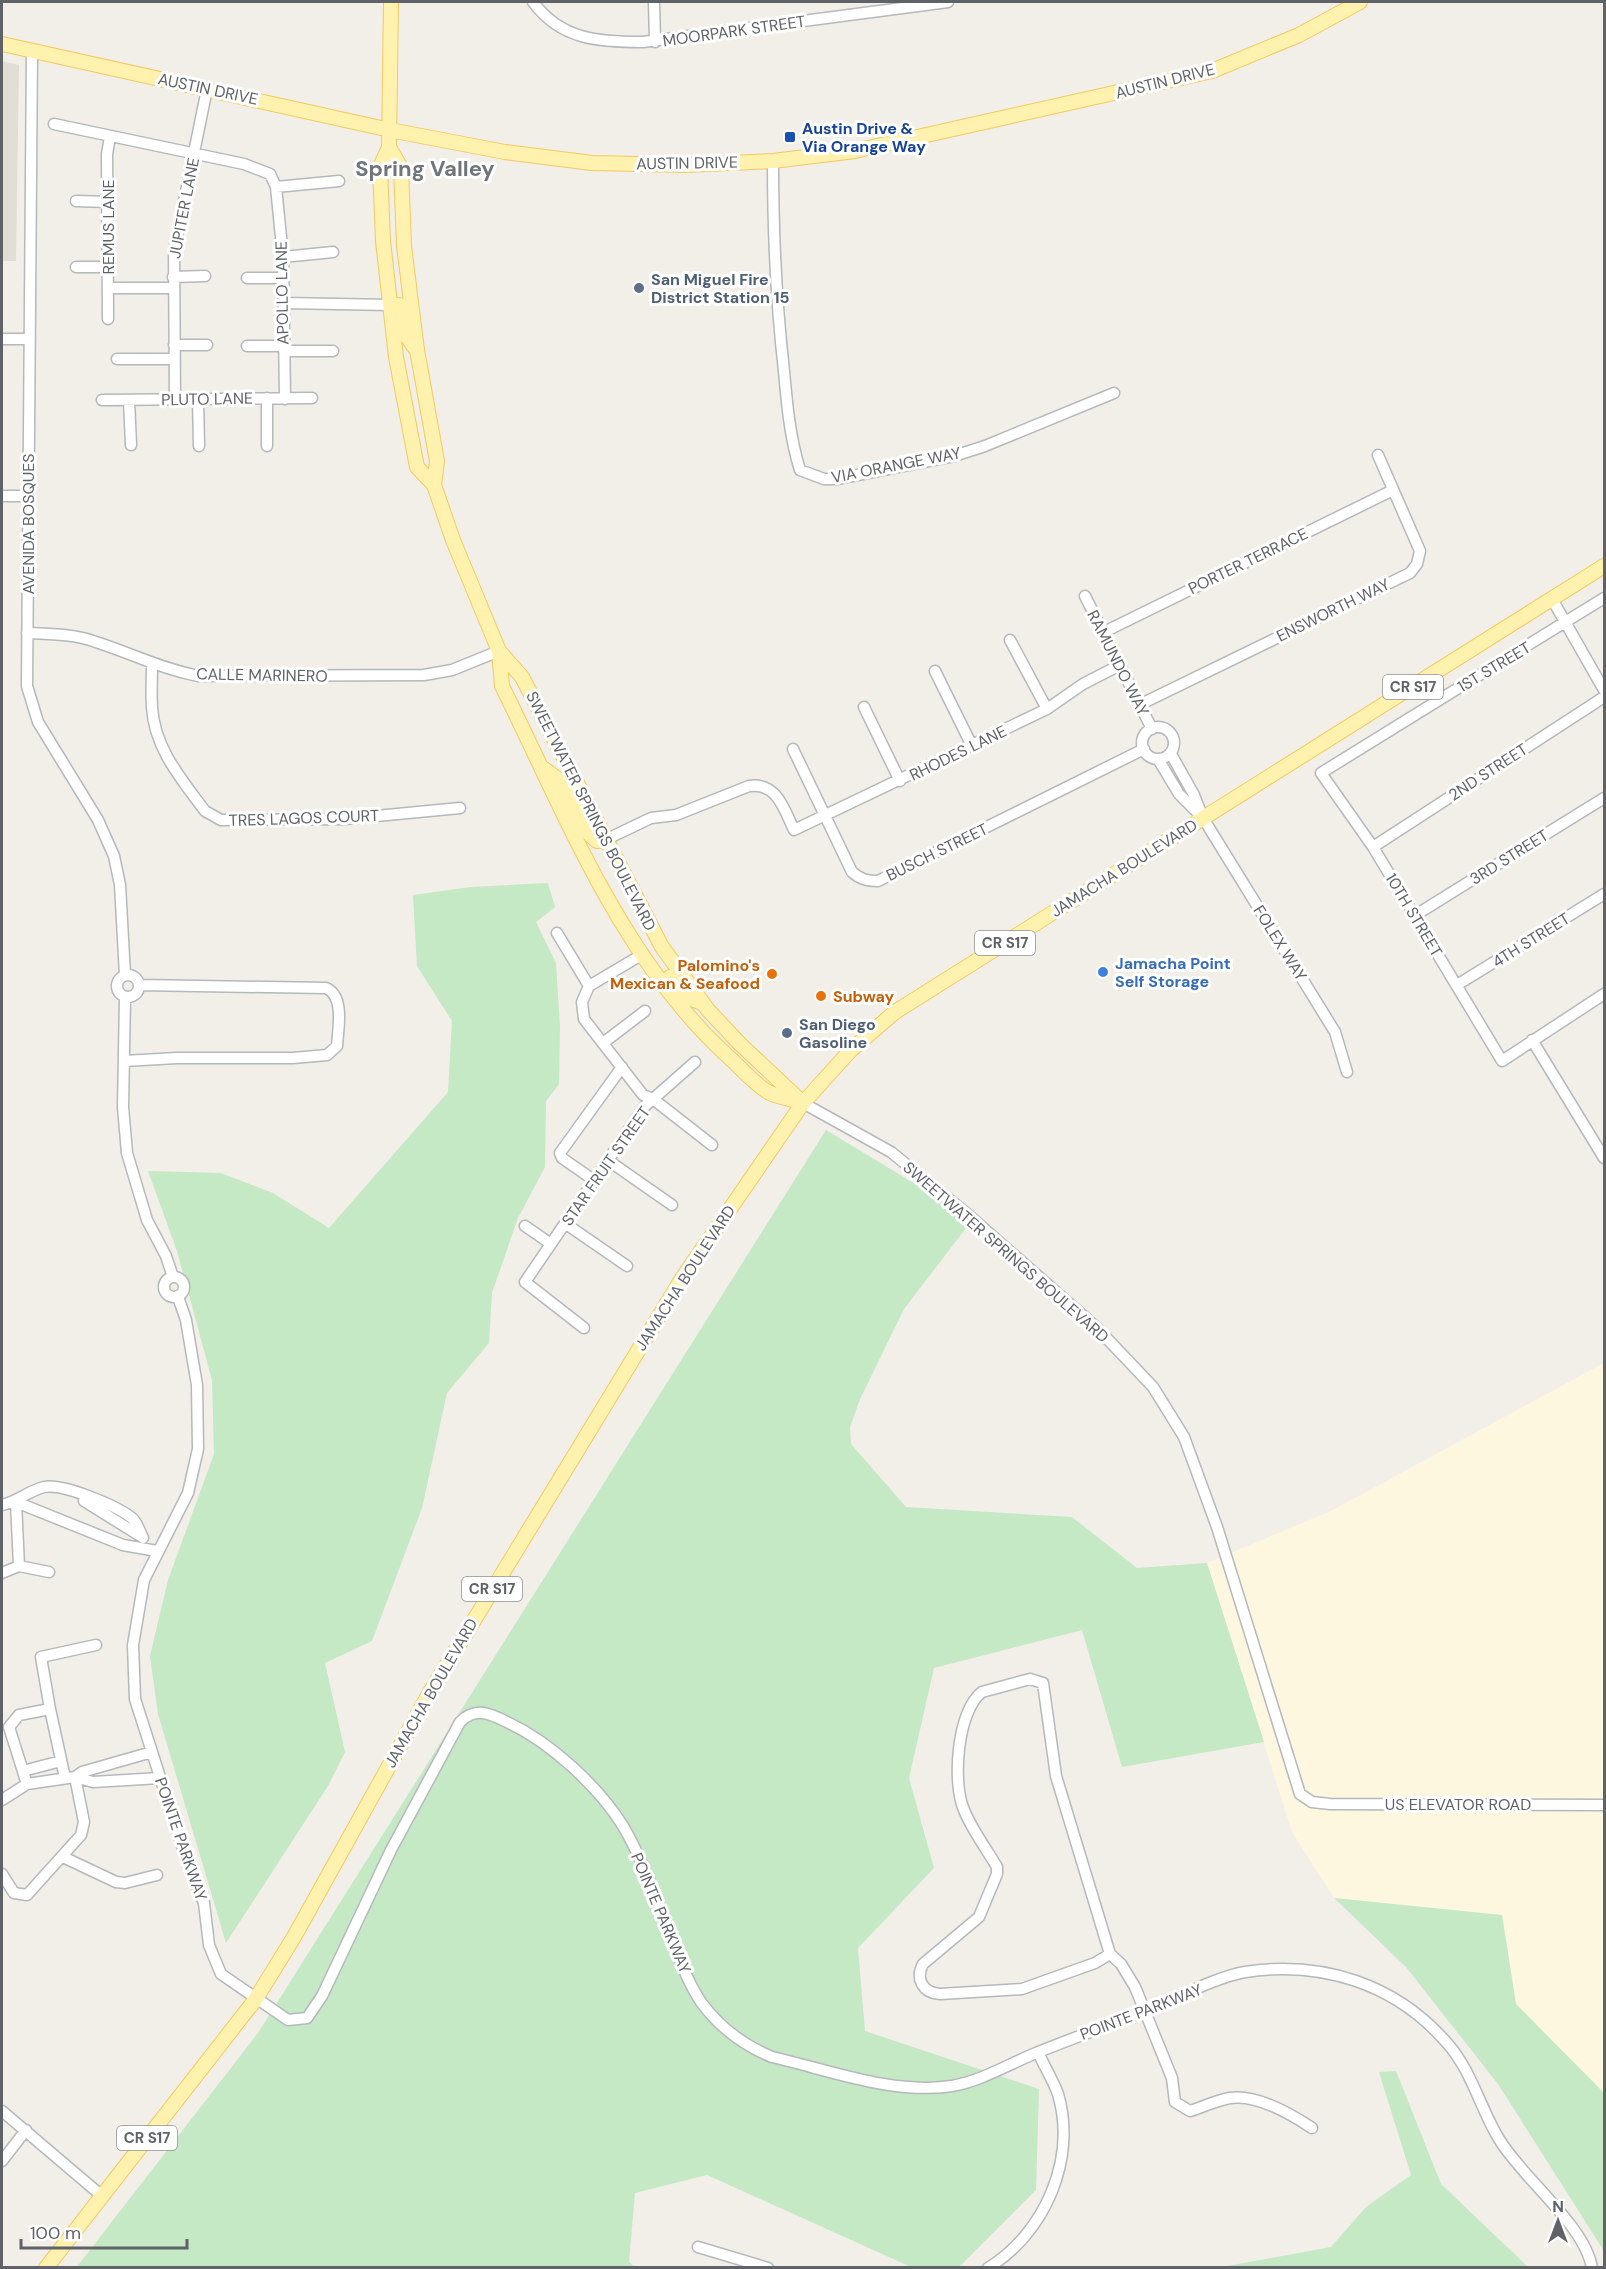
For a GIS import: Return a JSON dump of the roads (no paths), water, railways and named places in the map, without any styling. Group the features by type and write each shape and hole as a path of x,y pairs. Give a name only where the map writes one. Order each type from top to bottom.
{"main road":[{"name":"SWEETWATER SPRINGS BOULEVARD","path":"391,2 389,147 380,167 383,242 396,357 417,467 434,485 453,540 499,651 502,686 606,895 643,954 693,1023 769,1093 803,1102"},
{"name":"AUSTIN DRIVE","path":"2,44 390,130 505,152 592,163 685,165 773,160 855,151 1212,71 1299,35 1360,2"},
{"name":"SWEETWATER SPRINGS BOULEVARD","path":"389,147 401,168 404,246 417,350 437,461 434,485"},
{"path":"390,305 399,305 405,334 417,350"},
{"name":"JAMACHA BOULEVARD","path":"45,2268 255,2000 294,1936 429,1694 586,1433 683,1277 803,1102 850,1051 895,1012 1605,566"},
{"name":"SWEETWATER SPRINGS BOULEVARD","path":"499,651 522,677 662,947 702,1003 740,1044 803,1102"},
{"path":"543,768 563,783 587,832 597,841 605,840"},
{"path":"643,954 655,958 685,997 702,1003"}],"street":[{"name":"MOORPARK STREET","path":"533,2 553,22 583,38 606,42 655,42 948,2"},
{"path":"654,2 655,42"},
{"name":"AVENIDA BOSQUES","path":"32,50 27,686 38,722 98,820 114,856 120,885 125,975"},
{"name":"JUPITER LANE","path":"175,399 174,250 207,89"},
{"path":"54,124 244,164 270,174 276,187 339,181"},
{"name":"REMUS LANE","path":"108,319 107,154 110,137"},
{"name":"VIA ORANGE WAY","path":"773,160 773,246 778,317 792,445 800,470 824,479 837,479 954,456 985,446 1114,393"},
{"name":"APOLLO LANE","path":"276,187 283,257 285,399"},
{"path":"76,201 109,202"},
{"path":"283,257 333,252"},
{"path":"76,267 108,267"},
{"path":"108,288 173,283 205,276"},
{"path":"247,278 283,278"},
{"path":"284,303 390,305"},
{"path":"2,339 29,339"},
{"path":"174,345 207,345"},
{"path":"248,346 333,351"},
{"path":"117,359 174,359"},
{"path":"267,398 267,446"},
{"name":"PLUTO LANE","path":"102,400 312,398"},
{"path":"198,399 199,446"},
{"path":"129,400 130,445"},
{"name":"ENSWORTH WAY","path":"1139,705 1410,573 1417,564 1420,551 1378,455"},
{"name":"PORTER TERRACE","path":"1102,633 1393,490"},
{"path":"2,496 28,496"},
{"name":"RAMUNDO WAY","path":"1085,596 1118,666 1152,729"},
{"name":"1ST STREET","path":"1321,773 1605,598"},
{"path":"1552,599 1605,690"},
{"name":"CALLE MARINERO","path":"27,633 66,635 95,641 152,664 198,676 424,675 452,670 499,651"},
{"path":"1010,640 1047,709"},
{"name":"TRES LAGOS COURT","path":"152,664 152,709 160,741 168,760 205,812 213,818 222,820 345,819 460,808"},
{"name":"RHODES LANE","path":"605,840 651,818 676,815 749,786 761,784 770,788 781,802 794,830 1047,709 1083,684 1118,666"},
{"path":"934,671 972,746"},
{"name":"2ND STREET","path":"1373,847 1605,697"},
{"path":"864,707 900,781"},
{"name":"RAMUNDO WAY","path":"1144,750 1143,737 1152,729 1164,728 1169,731 1174,742 1171,753 1194,795 1203,818"},
{"name":"BUSCH STREET","path":"793,749 852,872 860,879 878,881 1144,750"},
{"path":"1144,750 1152,758 1158,759 1171,753"},
{"path":"1158,759 1179,794 1203,818"},
{"name":"10TH STREET","path":"1321,773 1373,847 1502,1061 1532,1040"},
{"name":"3RD STREET","path":"1414,916 1605,798"},
{"name":"FOLEX WAY","path":"1203,818 1335,1032 1347,1072"},
{"name":"4TH STREET","path":"1457,985 1605,894"},
{"path":"557,933 589,987 643,954"},
{"path":"135,976 139,985 135,994 125,997 121,995 116,986 120,977 135,976"},
{"path":"124,1061 177,1058 292,1058 327,1055 338,1046 338,1001 334,993 326,988 139,985"},
{"name":"STAR FRUIT STREET","path":"584,1328 525,1282 645,1106 653,1099 643,1095 584,1019 582,1002 589,987"},
{"path":"1604,996 1532,1040 1605,1158"},
{"path":"125,997 123,1107 127,1153 147,1220 166,1256 173,1277 182,1281 184,1285 184,1290 178,1297 186,1320 197,1385 198,1449 188,1493 158,1551"},
{"path":"603,1042 645,1011"},
{"path":"695,1062 653,1099 712,1145"},
{"path":"595,1181 562,1158 560,1154 622,1067"},
{"name":"SWEETWATER SPRINGS BOULEVARD","path":"803,1102 891,1152 965,1212 1096,1327 1153,1387 1184,1437 1217,1527 1299,1794 1312,1802"},
{"path":"609,1161 672,1205"},
{"path":"566,1224 627,1266"},
{"path":"525,1226 551,1244"},
{"path":"2,1505 16,1502 45,1487 64,1490 114,1517 158,1551"},
{"path":"16,1502 123,1545 158,1551"},
{"path":"16,1502 19,1566"},
{"name":"POINTE PARKWAY","path":"158,1551 144,1580 133,1645 135,1699 186,1858 204,1903 209,1945 220,1974 255,2000 288,2020 307,2018 322,1996 391,1850 460,1722 469,1714 479,1711 520,1728 555,1751 622,1825 639,1857 692,1987 719,2023 743,2043 772,2057 912,2088 965,2084 1038,2052 1233,1976 1259,1971 1293,1970 1331,1973 1362,1982 1389,1995 1427,2022 1453,2050 1465,2068 1498,2138 1513,2160 1573,2229 1592,2268"},
{"path":"2,1573 19,1566 49,1572"},
{"path":"2,1874 14,1893 27,1895 63,1857 83,1828 70,1778 61,1761 41,1657 96,1645"},
{"path":"1110,1954 1095,1963 1022,1989 940,1994 930,1993 920,1983 919,1973 923,1964 979,1917 997,1874 997,1866 964,1810 957,1777 965,1719 975,1697 981,1692 1030,1679 1043,1683 1056,1776 1110,1954 1121,1964 1135,1987 1143,2012 1172,2078 1175,2102 1190,2111 1232,2098 1267,2103 1286,2110 1312,2128"},
{"path":"27,1784 9,1727 11,1721 19,1715 50,1708"},
{"path":"2,1800 27,1784 70,1778 152,1752"},
{"path":"23,1771 61,1761"},
{"path":"107,1765 111,1780"},
{"path":"70,1778 83,1781 160,1778"},
{"name":"US ELEVATOR ROAD","path":"1312,1802 1605,1805"},
{"path":"63,1857 116,1882 125,1883 157,1875"},
{"path":"988,2268 1010,2251 1031,2228 1047,2201 1058,2172 1062,2140 1060,2108 1057,2093 1038,2052"},
{"path":"2,2111 102,2196"},
{"path":"2,2161 26,2130"},
{"path":"698,2247 768,2268"}],"place":[{"name":"Austin Drive & Via Orange Way","path":"790,137"},
{"name":"San Miguel Fire District Station 15","path":"639,288"},
{"name":"Jamacha Point Self Storage","path":"1103,972"},
{"name":"Palomino's Mexican & Seafood","path":"772,974"},
{"name":"Subway","path":"821,996"},
{"name":"San Diego Gasoline","path":"787,1033"}],"district":[{"name":"Spring Valley","path":"425,168"}]}
